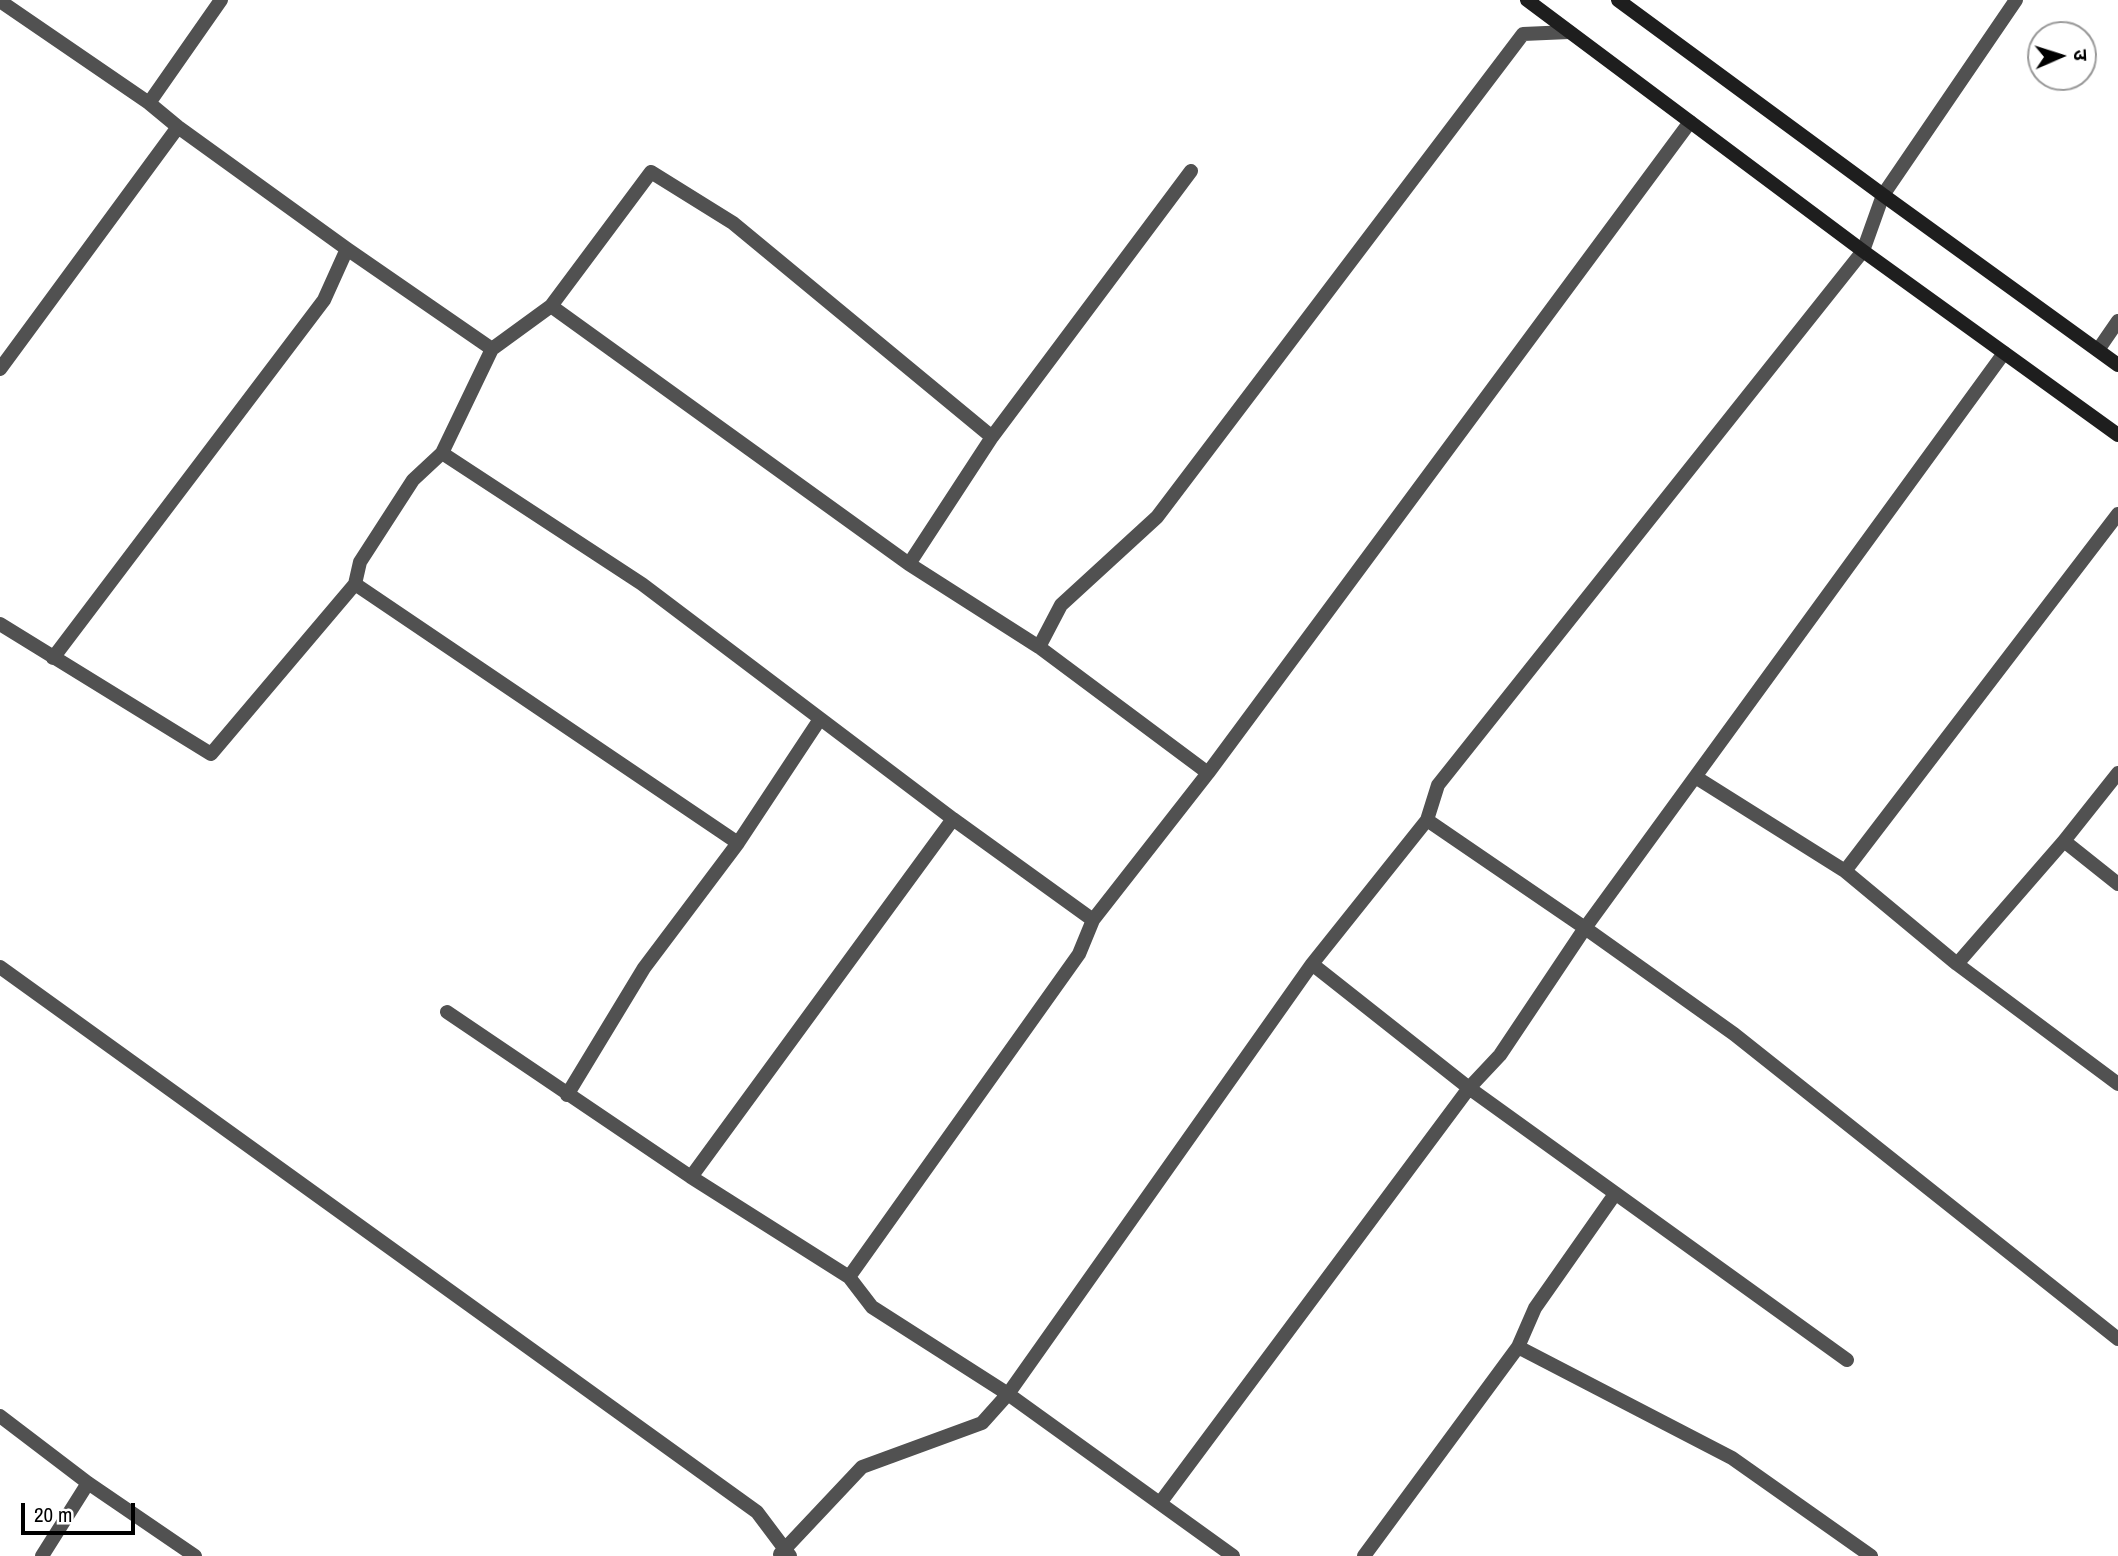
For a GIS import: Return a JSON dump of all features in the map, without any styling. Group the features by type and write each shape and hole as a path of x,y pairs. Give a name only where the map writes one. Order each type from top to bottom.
{"main road":[{"path":"1527,0 1863,251 2118,435"},
{"path":"1618,0 2118,365"}],"street":[{"path":"149,103 221,0"},
{"path":"0,967 757,1512 784,1553 862,1467 982,1423 1008,1394 1312,964 1427,820 1438,785 1863,251 1883,195 2016,0"},
{"path":"0,1 149,103 346,249 492,349"},
{"path":"1039,647 1061,605 1157,517 1523,34 1569,32"},
{"path":"849,1277 1079,954 1093,920 1208,773 1690,122"},
{"path":"0,369 178,127"},
{"path":"909,564 992,437 1191,171"},
{"path":"0,624 211,754 355,584 360,562 413,480 442,453 492,349 551,306 651,172 733,223 992,437"},
{"path":"53,658 324,300 346,249"},
{"path":"551,306 909,564 1039,647 1208,773"},
{"path":"2098,350 2118,321"},
{"path":"1160,1503 1469,1088 1500,1055 1586,928 2004,353"},
{"path":"442,453 642,584 953,820 1093,920"},
{"path":"1845,871 2118,514"},
{"path":"355,584 738,843"},
{"path":"568,1095 643,968 738,843 820,719"},
{"path":"1957,964 2064,841 2118,773"},
{"path":"1697,778 1845,871 1957,964 2118,1084"},
{"path":"691,1177 953,820"},
{"path":"1427,820 1586,928 1734,1034 2118,1339"},
{"path":"2064,841 2118,884"},
{"path":"1312,964 1469,1088 1847,1360"},
{"path":"447,1012 691,1177 849,1277 872,1307 1008,1394 1233,1556"},
{"path":"1364,1556 1518,1346 1535,1308 1615,1194"},
{"path":"1518,1346 1732,1458 1871,1556"},
{"path":"0,1416 88,1483 195,1556"},
{"path":"42,1556 88,1483"}]}
